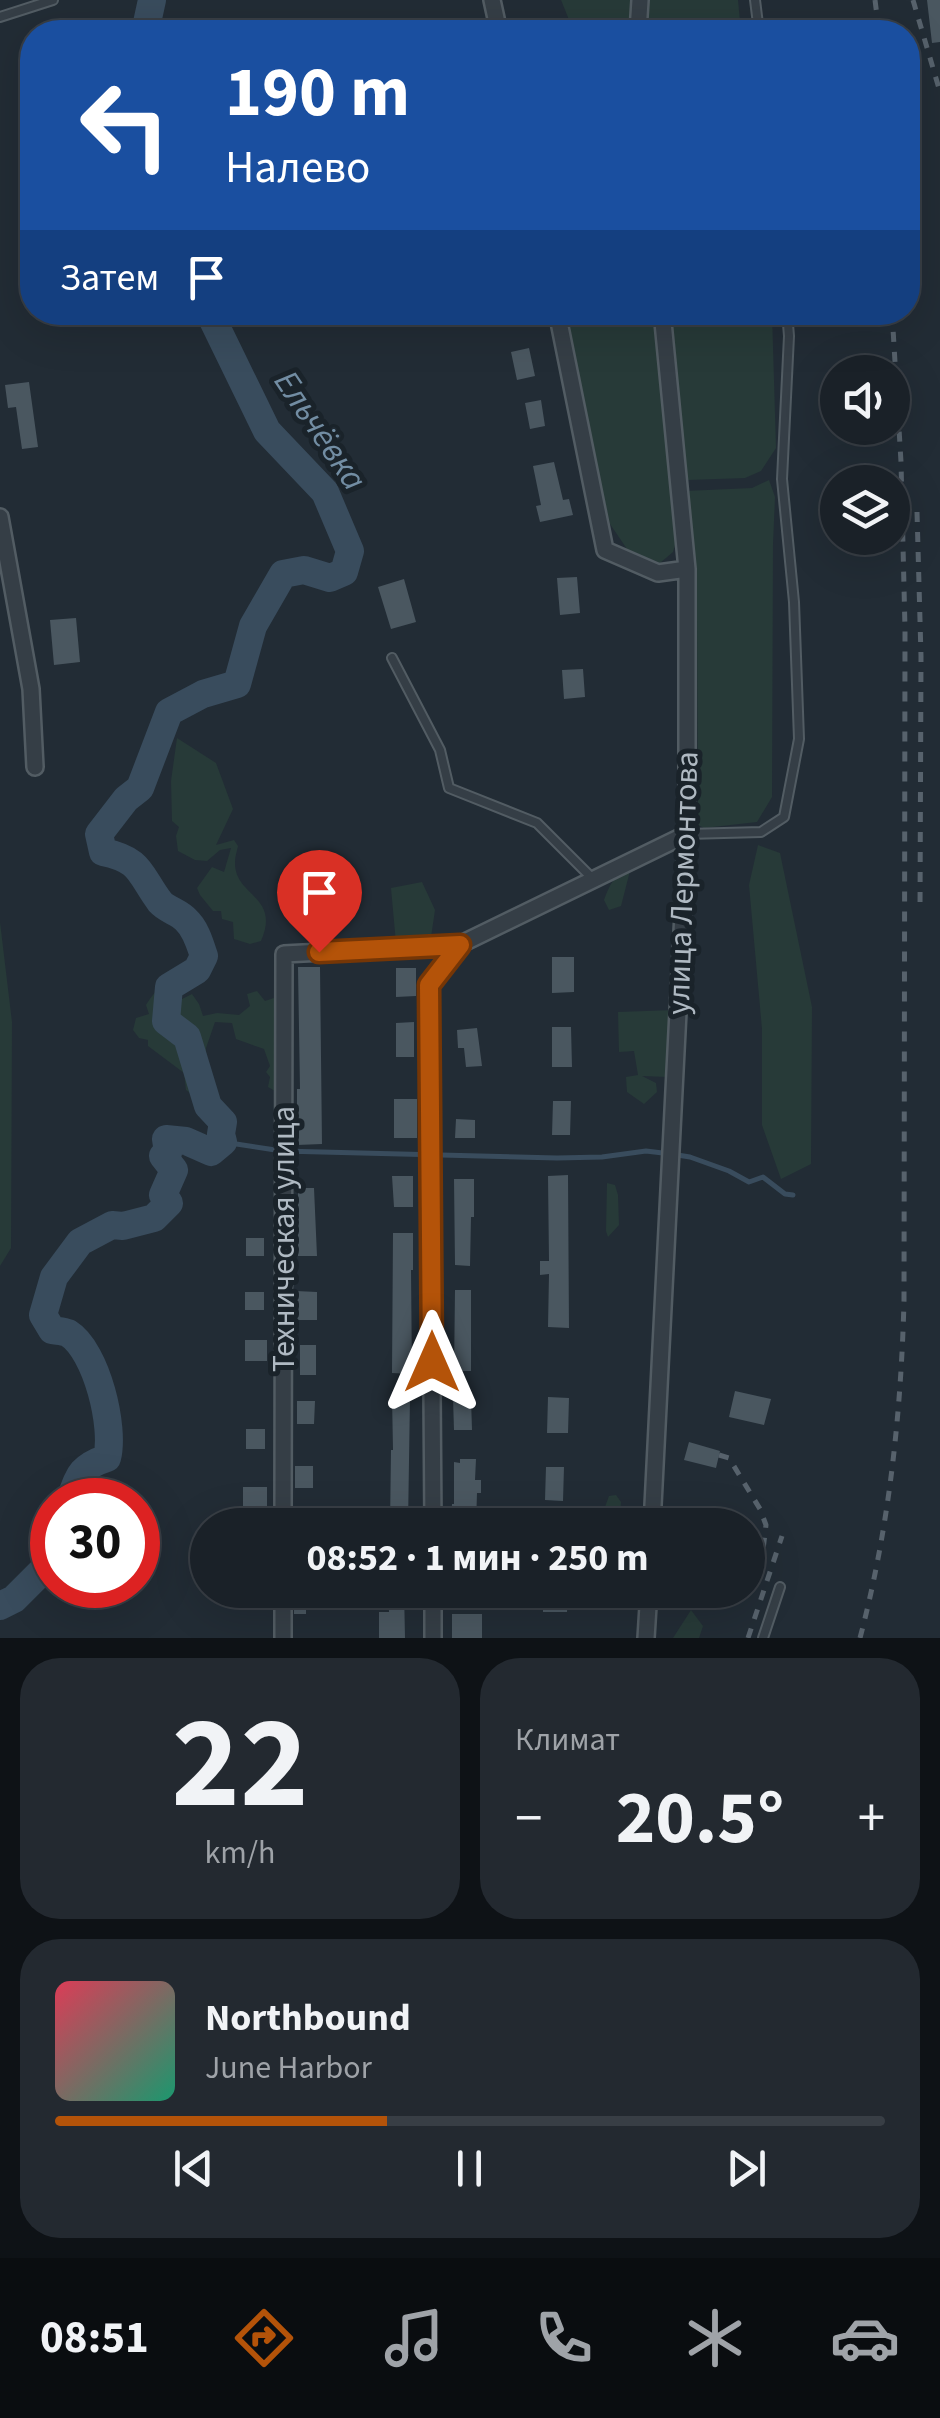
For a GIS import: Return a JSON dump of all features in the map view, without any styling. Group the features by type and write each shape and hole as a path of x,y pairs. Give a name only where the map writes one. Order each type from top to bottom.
{"street":[{"path":"560,325 605,550 658,574 687,570"},
{"name":"улица Лермонтова","path":"653,1508 687,834 687,570 663,325"},
{"path":"0,518 31,689 35,767"},
{"path":"433,1508 429,985 460,945 687,834"},
{"name":"Техническая улица","path":"283,1508 284,954 460,945"},
{"path":"283,1608 283,1638"},
{"path":"433,1608 433,1638"},
{"path":"646,1638 648,1608"}],"lane":[{"path":"0,17 53,0"},
{"path":"687,834 761,832 784,817 799,739 794,602 782,479 788,325"},
{"path":"392,658 440,750 448,788 537,824 594,880"},
{"path":"763,1638 780,1587"}],"green space":[{"path":"561,0 634,0 632,20 569,20"},
{"path":"648,0 738,0 740,20 646,20"},
{"path":"655,325 678,535 673,552 660,563 627,549 610,524 565,327"},
{"path":"672,325 772,325 776,448 761,471 745,478 687,480"},
{"path":"769,480 775,497 772,797 757,822 704,828 698,825 697,620 685,491 752,488"},
{"path":"177,738 216,763 233,809 216,845 234,840 238,846 237,874 265,914 261,941 250,944 234,939 233,922 222,919 221,911 213,911 197,888 212,867 224,872 231,848 220,850 207,861 178,851 179,827 172,821 171,781"},
{"path":"758,845 780,853 812,1007 811,1164 781,1179 762,1125 762,1029 749,885"},
{"path":"630,871 621,906 609,910 604,900 610,885"},
{"path":"422,882 435,910 430,944 396,943 391,888"},
{"path":"0,922 12,1022 11,1248 0,1266"},
{"path":"168,982 179,987 182,999 192,994 203,1016 239,1015 250,1006 247,994 257,991 265,1001 277,997 279,1074 275,1091 268,1087 270,1077 266,1072 270,1066 264,1049 236,1039 232,1023 215,1022 206,1048 207,1079 198,1084 193,1079 195,1089 190,1093 186,1090 184,1073 133,1030 136,1018 149,1014 146,1005"},
{"path":"674,1010 668,1077 642,1076 656,1083 657,1092 644,1104 627,1092 626,1077 638,1075 634,1051 619,1052 618,1012"},
{"path":"607,1183 615,1185 618,1195 619,1225 608,1237 606,1231"},
{"path":"616,1495 620,1508 605,1508 609,1496"},
{"path":"691,1610 703,1626 699,1638 673,1638"}],"building":[{"path":"927,0 940,0 940,42 932,43"},
{"path":"529,348 535,376 517,380 511,352"},
{"path":"29,382 38,447 22,449 16,407 8,408 5,385"},
{"path":"541,400 545,426 530,429 525,403"},
{"path":"554,462 563,500 569,499 573,515 540,522 536,506 541,505 533,466"},
{"path":"577,577 580,613 560,615 557,578"},
{"path":"404,579 416,622 391,629 378,587"},
{"path":"76,618 80,662 54,665 50,620"},
{"path":"583,669 585,697 564,699 562,670"},
{"path":"552,957 574,957 574,992 552,993"},
{"path":"298,967 320,967 322,1144 297,1145"},
{"path":"396,968 416,968 416,996 396,997"},
{"path":"414,1022 414,1057 396,1057 396,1023"},
{"path":"552,1027 571,1027 572,1067 552,1067"},
{"path":"477,1028 482,1066 466,1067 464,1048 458,1048 457,1030"},
{"path":"394,1099 417,1099 417,1138 394,1138"},
{"path":"553,1101 571,1101 570,1135 552,1135"},
{"path":"456,1119 475,1120 475,1138 455,1138"},
{"path":"568,1175 569,1328 548,1327 549,1274 540,1275 540,1261 549,1261 548,1176"},
{"path":"392,1176 413,1176 413,1207 394,1207"},
{"path":"454,1179 474,1179 470,1266 455,1265"},
{"path":"298,1188 314,1188 317,1256 298,1256"},
{"path":"393,1233 413,1233 412,1374 392,1373"},
{"path":"246,1238 264,1238 264,1256 246,1256"},
{"path":"455,1290 471,1290 471,1371 454,1371"},
{"path":"296,1291 317,1292 317,1320 296,1320"},
{"path":"245,1292 264,1292 264,1310 245,1310"},
{"path":"245,1340 267,1340 267,1361 245,1361"},
{"path":"300,1345 316,1345 316,1375 300,1375"},
{"path":"735,1391 771,1399 764,1425 729,1417"},
{"path":"392,1397 410,1397 408,1508 390,1508"},
{"path":"548,1397 569,1398 568,1433 547,1433"},
{"path":"453,1398 471,1398 472,1430 454,1430"},
{"path":"297,1401 315,1401 314,1424 297,1424"},
{"path":"246,1429 265,1429 265,1449 246,1449"},
{"path":"689,1442 720,1451 716,1468 684,1460"},
{"path":"460,1459 476,1459 475,1480 481,1480 477,1508 452,1508 454,1462 460,1463"},
{"path":"295,1466 313,1466 313,1488 295,1488"},
{"path":"546,1467 564,1467 563,1501 545,1500"},
{"path":"243,1487 267,1487 267,1507 243,1507"},
{"path":"294,1608 306,1608 306,1614 294,1614"},
{"path":"389,1608 404,1608 405,1638 379,1638 379,1612 389,1612"},
{"path":"543,1608 567,1608 567,1612 543,1612"},
{"path":"452,1614 482,1614 482,1638 452,1638"}],"waterway":[{"name":"Ельчёвка","path":"148,20 152,0"},
{"name":"Ельчёвка","path":"79,1478 91,1465 107,1458 106,1410 95,1373 78,1342 68,1333 52,1330 43,1315 54,1277 80,1242 112,1225 154,1218 169,1203 163,1195 174,1170 163,1156 168,1152 166,1139 186,1141 211,1152 223,1142 223,1122 208,1106 187,1037 166,1021 169,987 197,970 204,956 197,937 183,917 160,902 133,864 103,852 99,834 126,799 140,788 169,712 203,694 237,684 253,626 283,574 304,570 330,578 344,572 350,551 325,492 267,431 215,325"},
{"path":"223,1142 282,1151 557,1158 646,1151 690,1157 749,1182 763,1177 785,1194 793,1195"},
{"name":"Ельчёвка","path":"0,1606 30,1583"}],"railway":[{"path":"875,0 878,20"},
{"path":"913,0 919,20"},
{"path":"920,24 940,92"},
{"path":"860,1638 879,1555 892,1471 904,1301 905,629 893,325"},
{"path":"917,512 920,912"},
{"path":"719,1455 729,1458 759,1508"},
{"path":"765,1522 765,1533"},
{"path":"748,1638 782,1536"}],"route":[{"path":"319,952 460,945 429,985 432,1362"}]}
